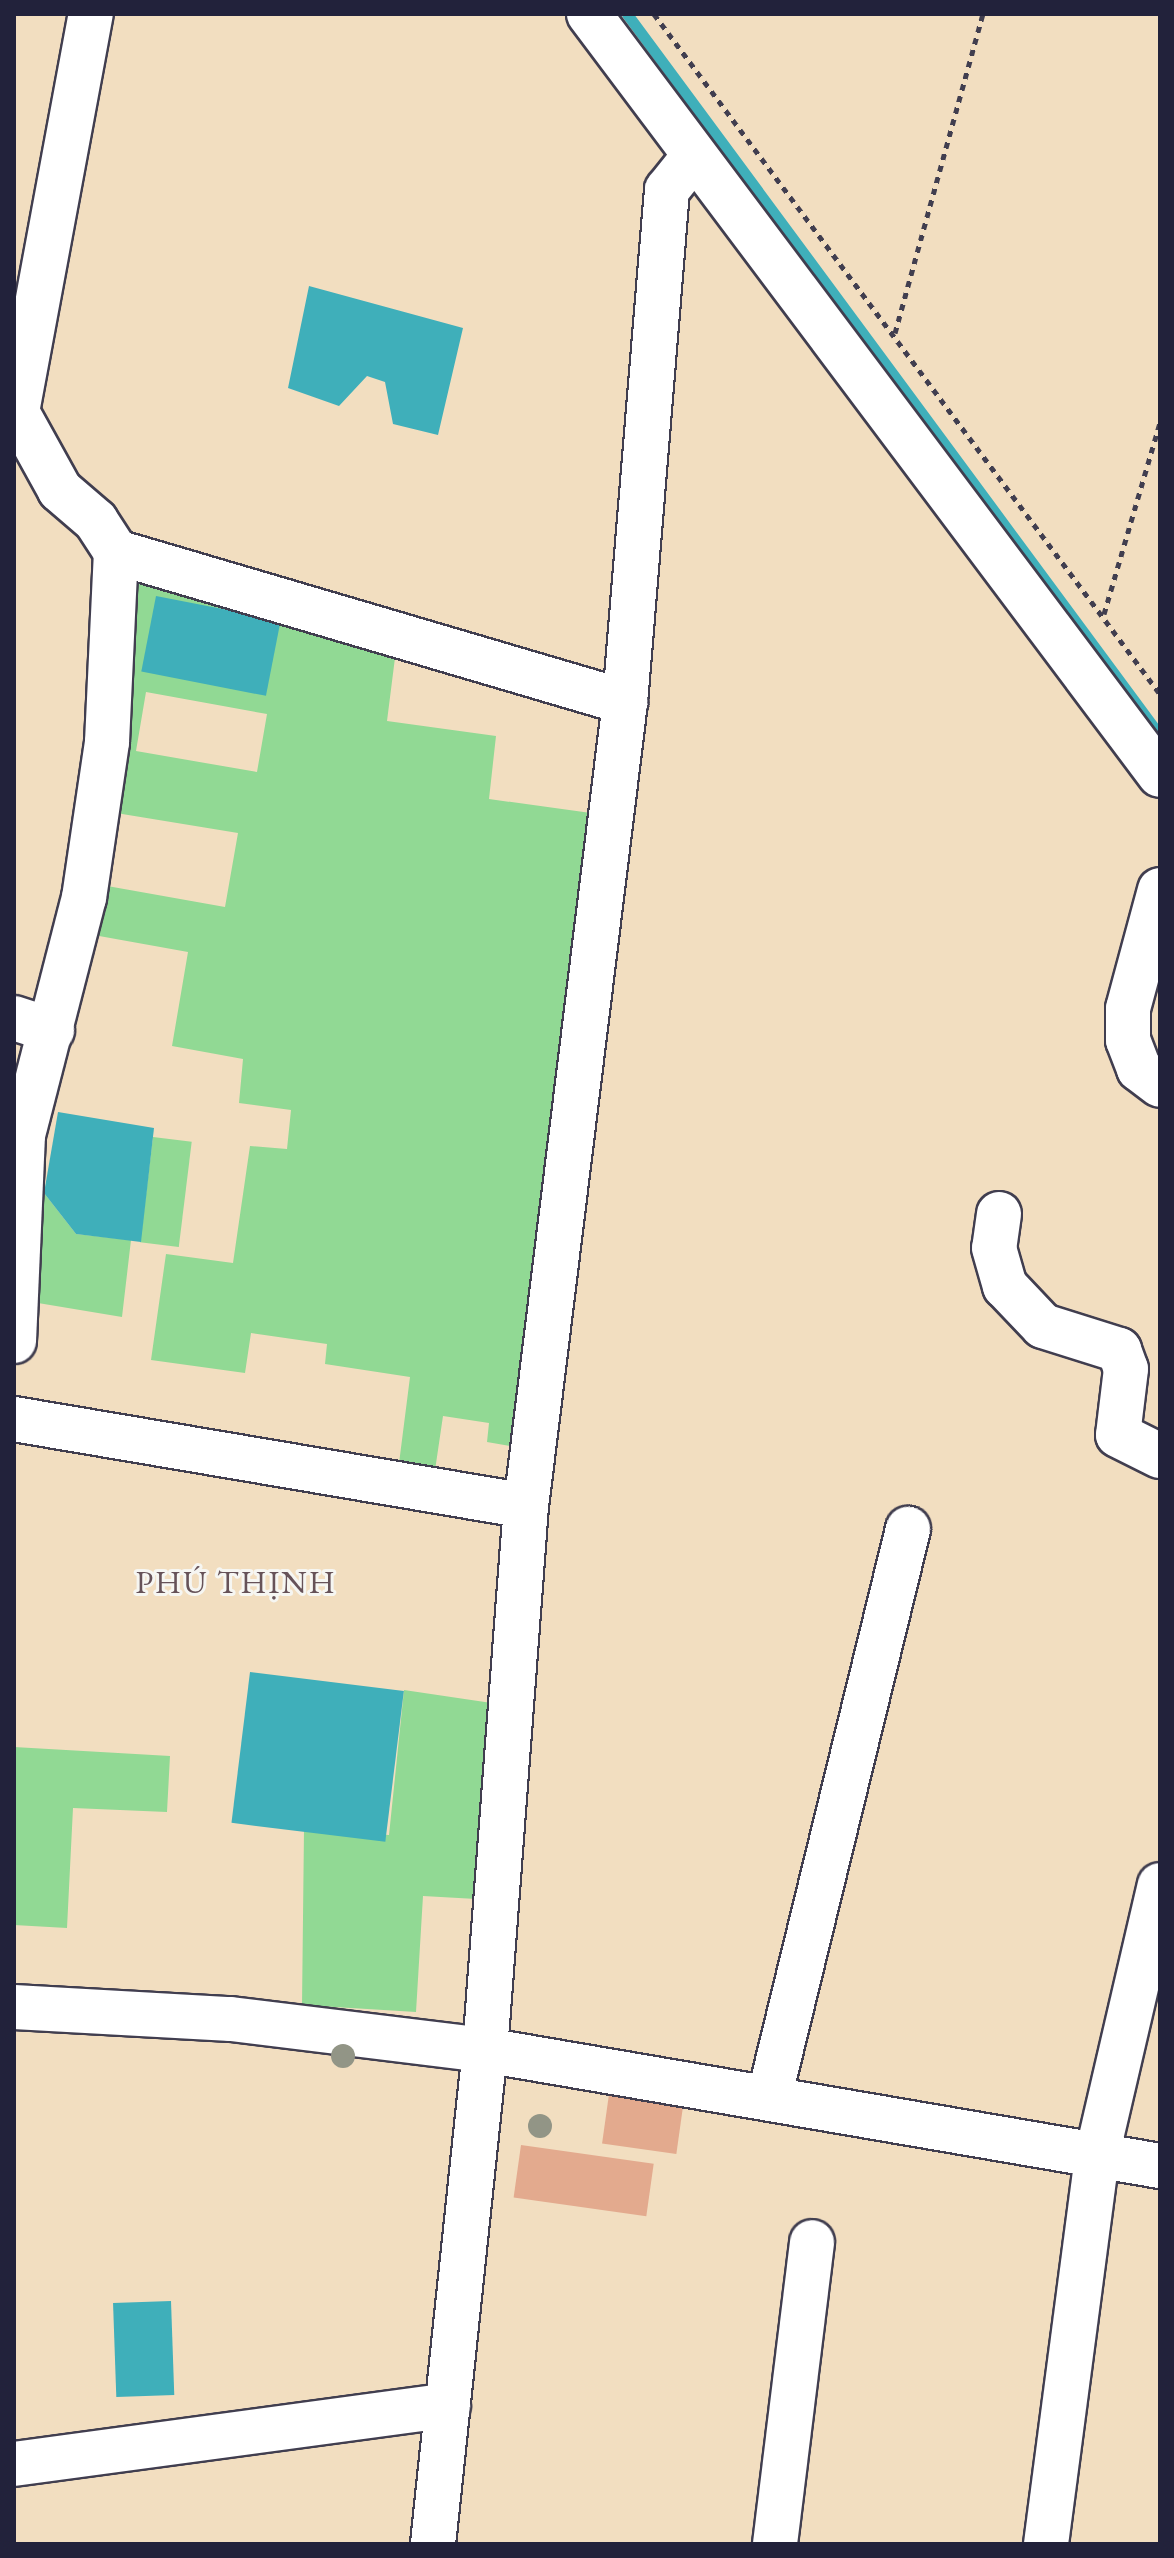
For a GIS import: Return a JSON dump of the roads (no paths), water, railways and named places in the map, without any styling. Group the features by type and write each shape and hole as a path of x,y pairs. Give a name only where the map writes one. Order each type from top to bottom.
{"street":[{"path":"14,1341 23,1135 33,1024 84,898 107,742 116,552 96,521 60,490 15,412 91,14"},
{"path":"589,14 1160,775"},
{"path":"433,2544 485,2050 526,1506 625,702 667,190 694,156"},
{"path":"116,552 625,702"},
{"path":"1160,890 1128,1009 1128,1040 1139,1069 1160,1085"},
{"path":"999,1214 996,1267 1005,1286 1043,1326 1119,1350 1126,1369 1118,1435 1160,1456"},
{"path":"14,1419 526,1506"},
{"path":"769,2098 908,1529"},
{"path":"1046,2544 1097,2155 1160,1885"},
{"path":"14,2007 231,2019 485,2050 1160,2166"},
{"path":"775,2544 812,2242"},
{"path":"14,2464 448,2405"}],"water":[{"path":"309,286 463,328 438,435 393,424 385,382 367,376 339,406 288,388"},
{"path":"156,596 281,620 266,696 141,672"},
{"path":"58,1112 154,1128 141,1242 76,1234 44,1193"},
{"path":"250,1672 404,1691 385,1842 231,1823"},
{"path":"171,2301 174,2395 116,2397 113,2303"}],"waterway":[{"path":"627,14 1160,736"}],"district":[{"name":"PHÚ THỊNH","path":"236,1582"}]}
